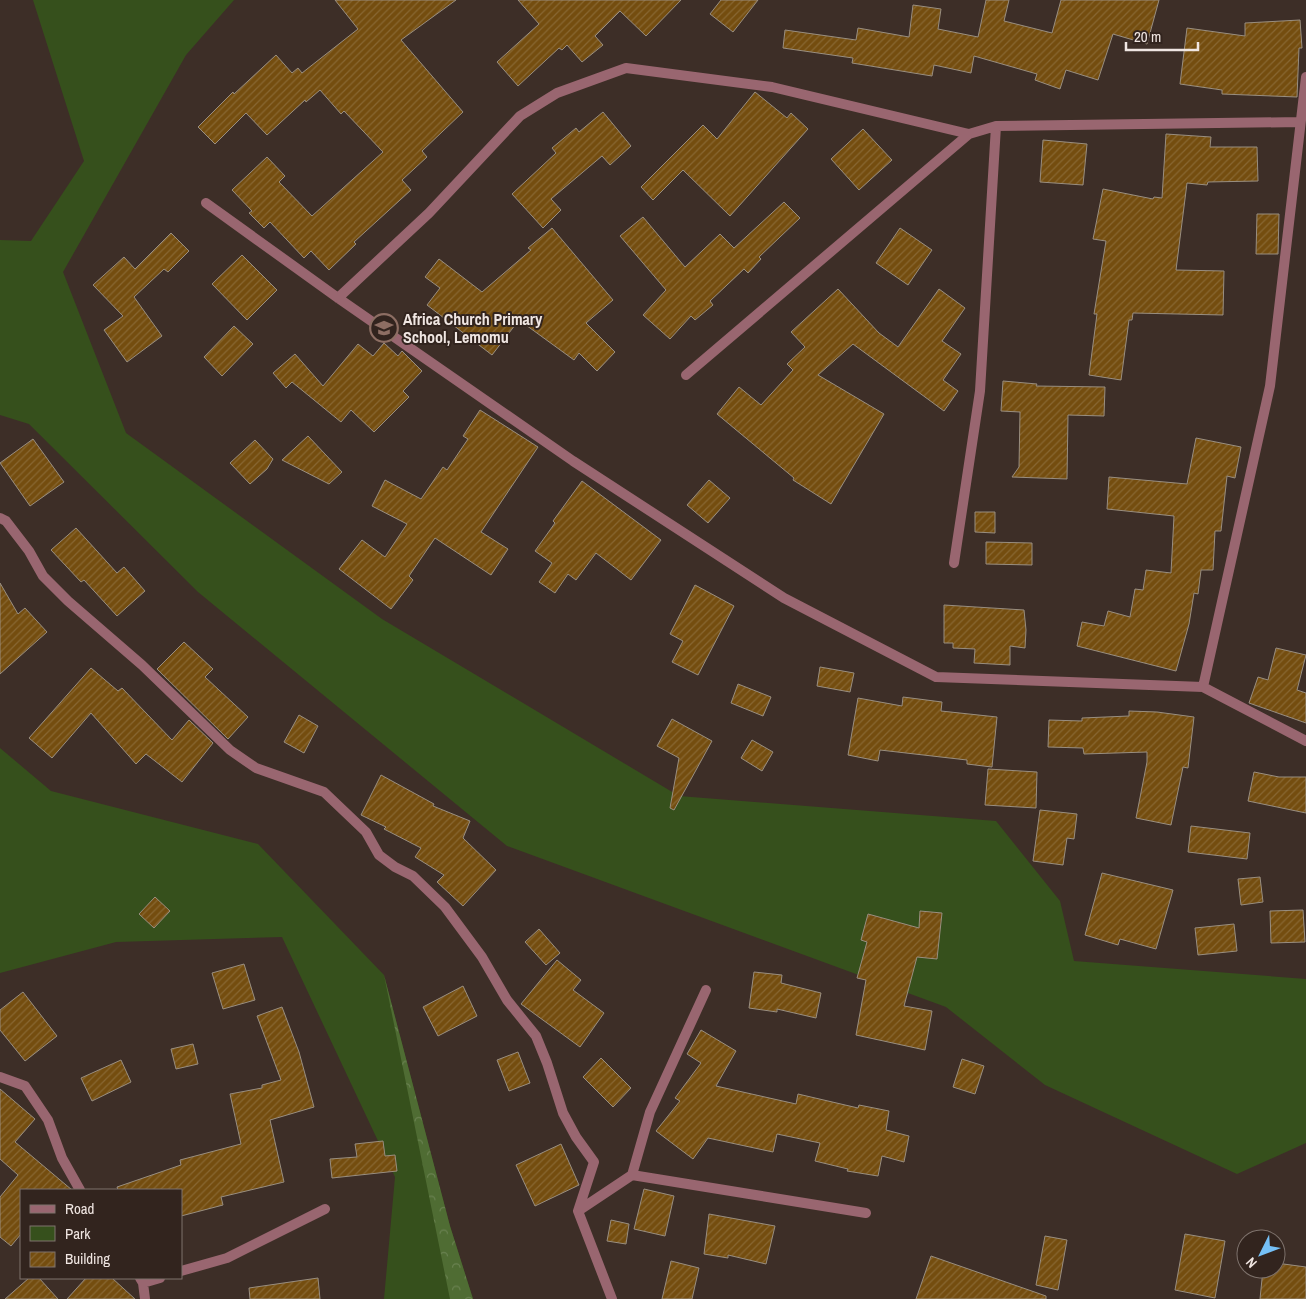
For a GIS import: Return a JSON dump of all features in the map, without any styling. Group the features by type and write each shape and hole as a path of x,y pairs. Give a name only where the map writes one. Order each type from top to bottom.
{"street":[{"path":"338,298 429,213 520,116 557,93 626,68 772,87 969,134"},
{"path":"1203,687 1270,386 1306,77"},
{"path":"686,375 969,134 996,126 1300,122"},
{"path":"954,562 980,391 996,126"},
{"path":"206,203 338,298 573,461 784,598 936,677 1203,687 1306,741"},
{"path":"0,518 6,521 29,551 43,576 68,601 142,665 230,750 256,768 324,792 366,832 379,855 413,876 445,907 482,957 507,1000 536,1036 563,1113 576,1137 594,1162 578,1212 612,1299"},
{"path":"578,1212 632,1175 650,1112 706,990"},
{"path":"0,1077 25,1086 48,1120 62,1158 79,1189"},
{"path":"632,1175 866,1214"},
{"path":"182,1271 227,1258 325,1209"},
{"path":"141,1280 145,1299"}],"green space":[{"path":"33,0 234,0 186,55 63,272 126,433 382,619 679,796 996,821 1060,901 1074,961 1306,979 1306,1143 1237,1174 1045,1085 946,1007 507,846 198,592 29,424 0,415 0,240 31,241 84,161"},
{"path":"0,748 51,791 258,844 384,975 450,1226 473,1299 384,1299 395,1177 282,937 116,942 0,973"},
{"path":"384,975 450,1226 473,1299 450,1299"}],"building":[{"path":"335,0 456,0 401,40 463,112 422,151 427,157 402,180 411,190 354,242 356,244 329,270 311,251 304,258 270,222 264,228 249,213 252,211 232,190 267,157 285,176 279,182 312,216 383,152 344,111 341,114 320,90 306,102 305,100 267,135 246,113 215,144 198,127 233,92 234,94 276,55 292,73 298,68 302,73 358,29"},
{"path":"518,0 681,0 646,36 620,11 595,36 603,45 582,62 567,45 562,50 559,48 518,86 497,62 539,24"},
{"path":"721,0 758,0 733,32 710,14"},
{"path":"986,0 1009,0 1004,21 1052,33 1061,0 1159,0 1147,44 1113,34 1098,80 1066,70 1060,89 1035,80 1037,74 974,56 971,73 934,65 932,76 852,63 853,58 783,48 785,30 856,40 858,28 909,37 913,5 941,9 938,29 978,37"},
{"path":"1300,20 1302,48 1299,48 1297,97 1222,94 1222,90 1180,84 1187,28 1245,36 1245,23"},
{"path":"755,92 787,118 791,113 808,129 730,216 683,170 653,200 641,187 703,125 717,139"},
{"path":"603,112 631,146 610,165 602,156 551,199 561,210 543,228 512,194 556,153 552,148 576,128 579,132"},
{"path":"863,129 892,160 859,190 831,159"},
{"path":"1166,134 1211,137 1210,147 1257,147 1258,181 1208,182 1207,185 1187,183 1176,270 1224,271 1223,315 1133,313 1132,320 1129,320 1121,380 1089,375 1097,314 1094,314 1106,241 1093,239 1103,189 1153,199 1154,197 1162,198"},
{"path":"1043,140 1087,144 1083,185 1040,182"},
{"path":"784,202 800,218 759,257 761,259 748,273 744,269 710,301 713,305 695,320 691,316 670,339 643,315 666,290 620,236 643,217 685,267 720,234 734,248"},
{"path":"1257,214 1279,214 1278,254 1256,254"},
{"path":"552,228 613,300 586,323 615,352 597,371 579,353 574,360 519,320 492,355 427,305 440,288 425,277 439,259 482,292 531,250 528,248"},
{"path":"900,228 932,250 908,285 876,263"},
{"path":"171,233 189,251 168,272 164,269 134,297 162,336 127,362 104,330 123,316 93,285 124,257 135,269"},
{"path":"242,255 277,290 247,320 212,284"},
{"path":"838,289 879,333 898,347 939,289 965,308 942,341 961,354 943,380 958,391 944,411 853,344 818,375 884,414 831,504 793,480 794,478 717,414 739,387 761,405 793,370 787,364 805,347 791,332"},
{"path":"234,326 253,344 222,376 204,357"},
{"path":"384,343 398,356 402,351 422,371 403,391 409,397 374,432 351,410 341,422 292,382 286,388 273,373 295,354 323,386 358,344 373,356"},
{"path":"1003,381 1037,384 1036,386 1105,387 1104,416 1068,415 1067,479 1012,477 1019,467 1020,412 1001,411"},
{"path":"480,410 538,447 481,532 508,549 491,575 435,538 409,576 413,580 391,609 339,569 362,540 385,557 407,524 372,506 385,480 421,499 443,467 447,470 468,439 463,436"},
{"path":"308,436 342,472 329,484 282,460"},
{"path":"1196,438 1241,447 1235,478 1227,476 1221,531 1215,531 1213,570 1201,570 1198,594 1194,593 1189,624 1176,671 1077,646 1082,622 1104,626 1108,611 1130,617 1135,589 1143,590 1146,570 1171,573 1174,516 1107,509 1109,477 1187,484"},
{"path":"33,439 64,482 30,506 0,463"},
{"path":"255,440 273,459 267,469 250,484 230,463"},
{"path":"709,480 730,498 708,523 687,505"},
{"path":"582,481 661,540 631,580 596,553 576,580 568,574 555,593 539,582 552,563 535,551 555,523 553,521"},
{"path":"975,512 995,512 995,533 975,532"},
{"path":"76,528 117,573 124,567 145,591 117,616 84,580 81,582 51,550"},
{"path":"986,542 1032,543 1032,565 986,564"},
{"path":"0,583 18,614 25,608 47,632 0,674"},
{"path":"695,585 734,606 698,675 672,662 683,641 670,634"},
{"path":"944,605 1024,610 1025,648 1010,646 1010,665 974,663 975,649 953,648 953,643 944,643"},
{"path":"184,642 213,669 205,677 248,717 228,739 157,669"},
{"path":"1276,648 1306,655 1297,690 1306,693 1306,723 1249,703 1258,677 1268,680"},
{"path":"820,667 854,673 850,692 817,686"},
{"path":"91,668 118,691 122,688 172,740 189,720 213,743 182,782 146,754 136,764 91,713 52,758 29,738"},
{"path":"738,684 771,697 763,716 731,703"},
{"path":"903,697 942,702 941,711 997,717 992,767 967,764 967,760 880,750 878,761 848,755 858,698 902,706"},
{"path":"1129,711 1157,712 1194,717 1188,768 1183,767 1171,825 1136,818 1147,762 1147,752 1084,754 1083,748 1048,747 1049,720 1082,721 1082,718 1129,716"},
{"path":"299,715 318,726 304,753 284,742"},
{"path":"672,719 712,741 674,810 670,808 679,758 657,746"},
{"path":"752,740 773,752 762,771 741,758"},
{"path":"988,769 1037,772 1036,808 985,805"},
{"path":"1254,772 1279,777 1306,777 1306,813 1248,801"},
{"path":"381,775 434,804 433,806 470,821 463,838 496,870 463,906 437,882 444,875 415,857 421,848 384,829 386,827 361,815"},
{"path":"1040,810 1077,814 1074,839 1067,838 1063,865 1033,861"},
{"path":"1191,826 1250,833 1247,859 1188,852"},
{"path":"1102,873 1173,890 1156,949 1120,939 1118,945 1085,935"},
{"path":"1260,877 1263,902 1241,905 1238,879"},
{"path":"155,897 170,911 154,928 139,914"},
{"path":"1303,910 1305,942 1271,943 1270,911"},
{"path":"920,911 942,913 937,959 917,957 904,1006 932,1011 925,1050 856,1035 866,980 857,978 867,942 861,940 868,914 919,928"},
{"path":"1234,924 1237,951 1198,955 1195,928"},
{"path":"539,929 560,953 546,965 525,942"},
{"path":"557,960 581,980 573,990 604,1013 580,1047 521,1004"},
{"path":"244,964 255,1000 223,1009 212,973"},
{"path":"754,972 782,975 781,983 821,993 816,1018 777,1009 777,1012 749,1008"},
{"path":"463,986 477,1016 438,1036 423,1007"},
{"path":"23,992 57,1036 25,1061 0,1030 0,1010"},
{"path":"282,1007 299,1052 314,1107 270,1120 284,1182 221,1197 223,1205 182,1216 182,1189 118,1189 117,1187 181,1165 180,1160 241,1144 230,1094 262,1088 262,1085 281,1080 257,1016"},
{"path":"701,1030 736,1051 716,1086 796,1104 798,1094 858,1108 859,1105 889,1111 886,1130 909,1136 904,1162 882,1156 878,1176 847,1171 848,1169 815,1161 820,1143 777,1134 773,1152 708,1138 693,1159 656,1131 680,1101 675,1098 701,1063 687,1054"},
{"path":"193,1044 198,1064 176,1069 171,1049"},
{"path":"518,1052 530,1083 509,1091 497,1060"},
{"path":"601,1058 631,1088 613,1107 583,1077"},
{"path":"962,1059 984,1066 975,1094 953,1087"},
{"path":"121,1060 131,1082 92,1101 81,1078"},
{"path":"0,1089 35,1119 15,1142 71,1189 20,1189 20,1235 11,1246 0,1237 0,1197 18,1175 0,1159"},
{"path":"383,1141 385,1156 395,1155 397,1171 332,1178 330,1159 357,1157 355,1144"},
{"path":"561,1144 579,1185 535,1206 516,1165"},
{"path":"644,1189 674,1196 665,1236 634,1229"},
{"path":"709,1214 775,1226 766,1264 728,1255 728,1258 704,1254"},
{"path":"611,1220 629,1224 626,1244 607,1241"},
{"path":"1185,1234 1225,1241 1215,1298 1175,1290"},
{"path":"1045,1236 1067,1240 1058,1290 1036,1285"},
{"path":"931,1256 1046,1296 1046,1299 916,1299"},
{"path":"671,1261 699,1268 692,1299 662,1299"},
{"path":"1286,1264 1306,1267 1306,1299 1260,1299 1262,1279 1286,1279"},
{"path":"318,1278 320,1299 250,1299 249,1288"},
{"path":"28,1279 40,1279 58,1299 5,1299"},
{"path":"85,1279 113,1279 135,1299 67,1299"}],"place":[{"name":"Africa Church Primary School, Lemomu","path":"384,328"}]}
